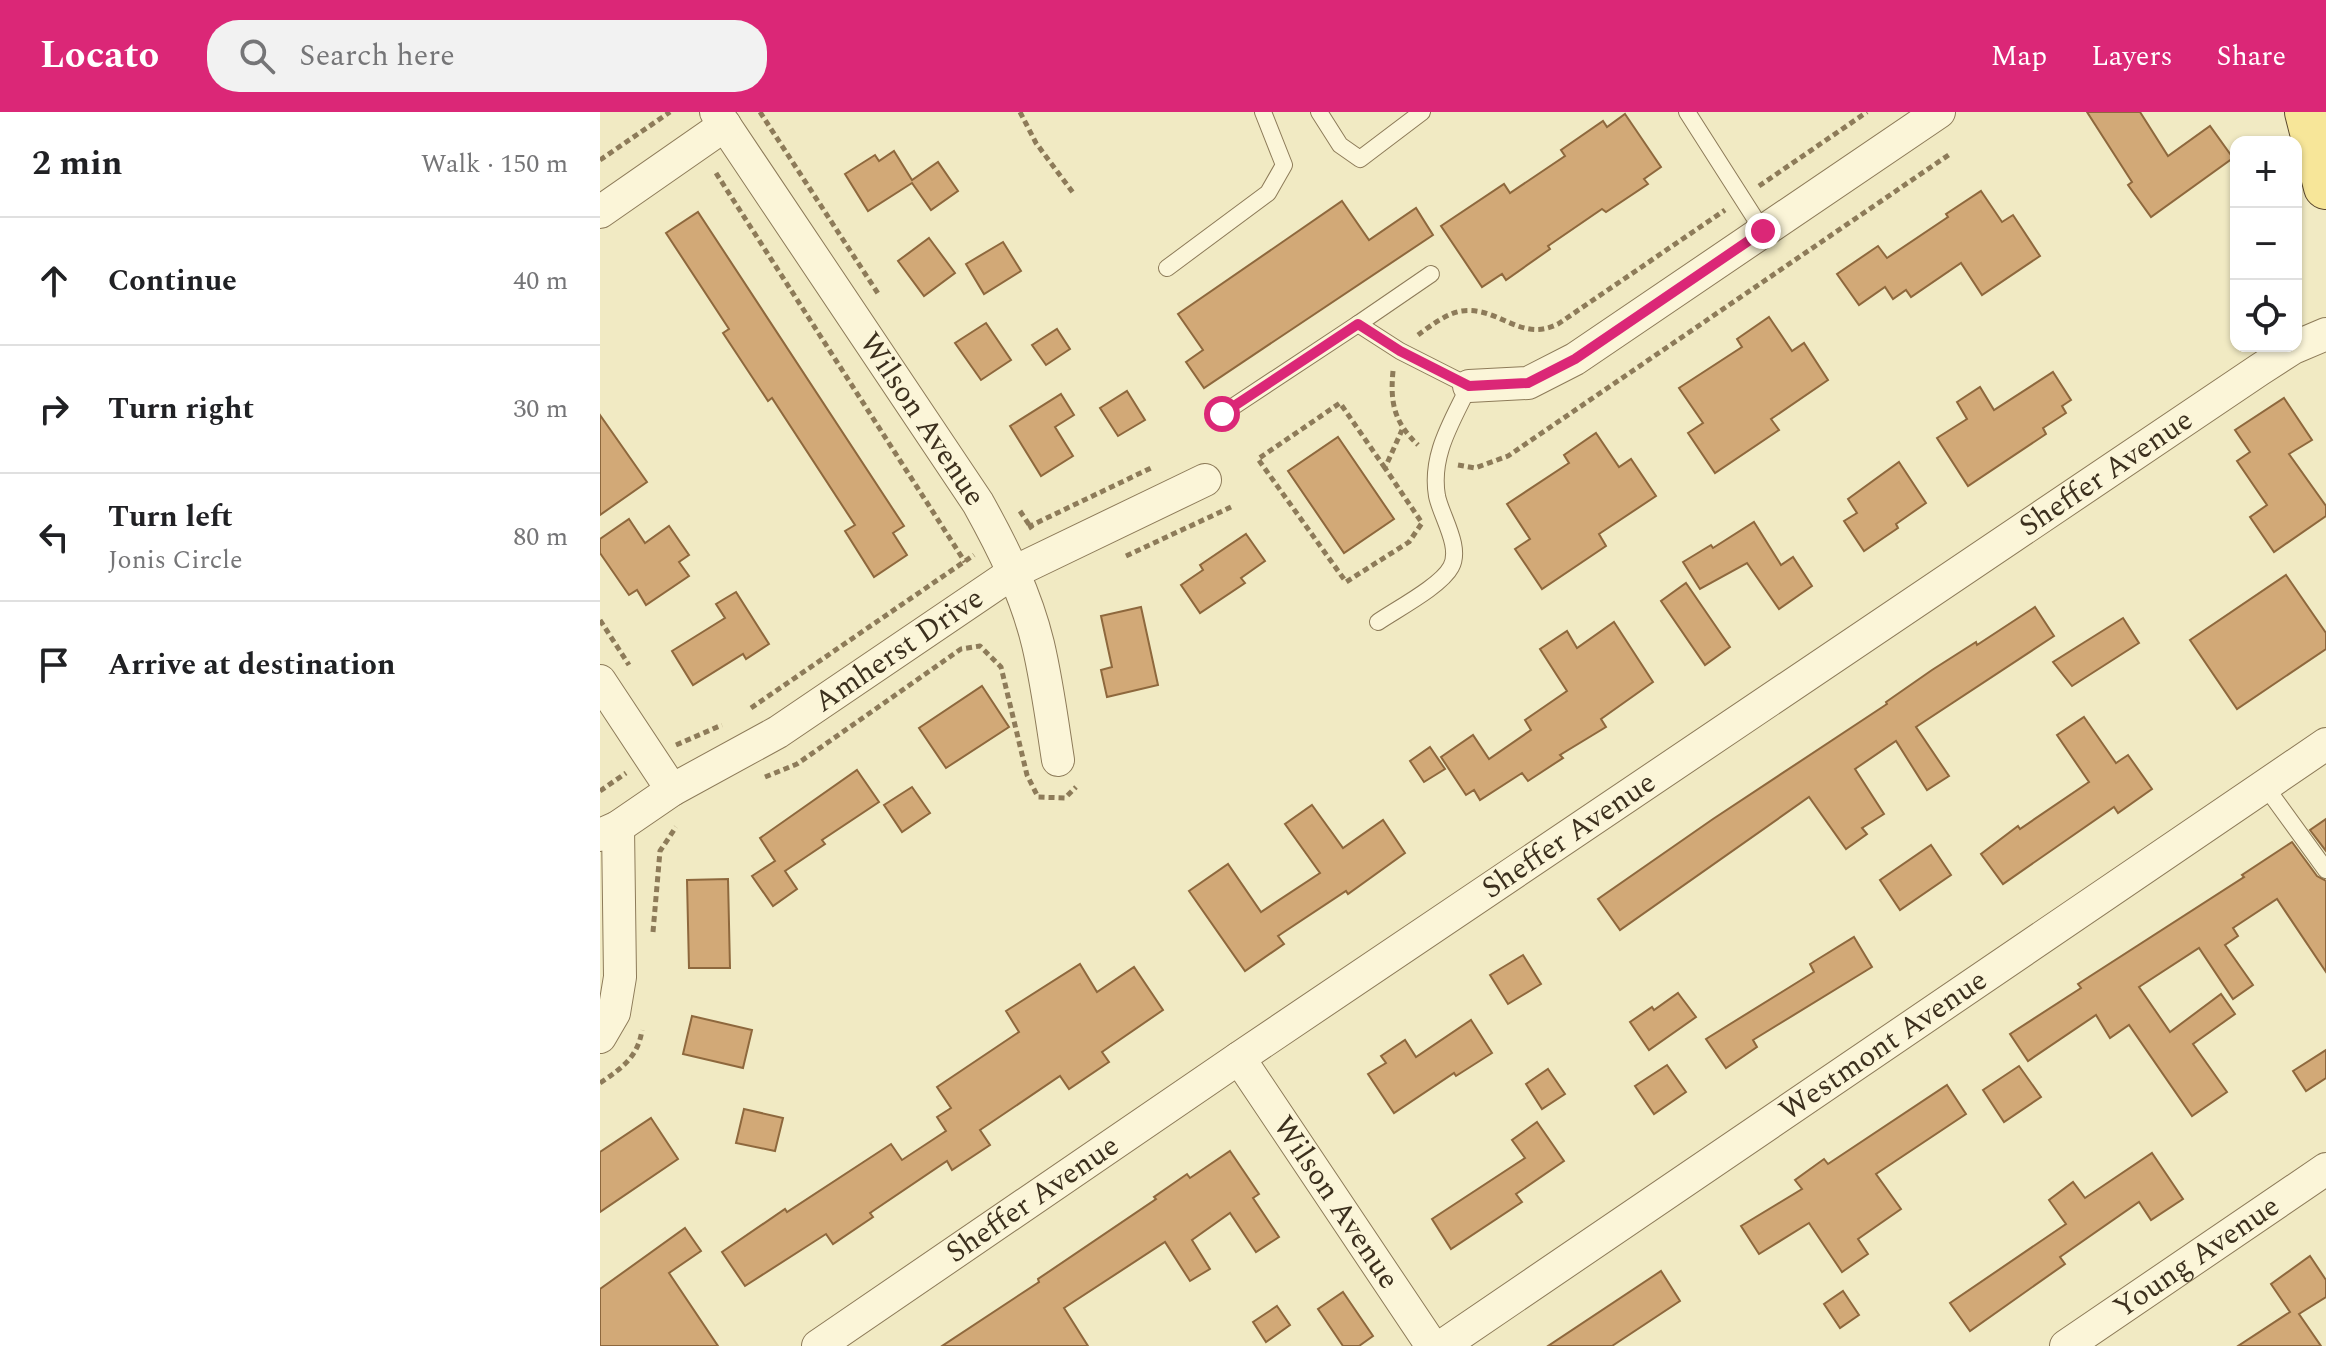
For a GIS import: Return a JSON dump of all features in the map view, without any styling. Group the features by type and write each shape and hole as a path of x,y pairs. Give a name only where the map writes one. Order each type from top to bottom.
{"main road":[{"path":"2316,129 2326,187"}],"street":[{"path":"1469,386 1528,383 1575,359 1939,112"},
{"path":"600,212 698,144 720,119"},
{"name":"Wilson Avenue","path":"720,119 978,503 1014,572 1037,643 1058,760"},
{"name":"Sheffer Avenue","path":"818,1346 2259,370 2293,348 2326,334"},
{"name":"Amherst Drive","path":"609,831 672,790 778,732 1014,572 1205,480"},
{"path":"600,681 672,790"},
{"name":"Westmont Avenue","path":"1442,1346 2326,744"},
{"path":"600,1037 614,1013 620,977 609,831"},
{"name":"Wilson Avenue","path":"1239,1058 1432,1346"},
{"name":"Young Avenue","path":"2066,1346 2326,1169"}],"lane":[{"path":"1167,268 1268,193 1284,165 1263,112"},
{"path":"1319,112 1340,145 1360,159 1422,112"},
{"path":"1687,112 1763,231"},
{"path":"1222,414 1431,274"},
{"path":"1358,324 1400,351 1469,386 1436,457 1437,495 1453,547 1454,563 1445,576 1378,622"},
{"path":"2265,786 2326,870"}],"path":[{"path":"600,160 670,112"},
{"path":"1020,112 1036,143 1074,194"},
{"path":"698,144 984,594"},
{"path":"1340,403 1385,468 1422,523 1409,542 1346,582 1258,459 1340,403"},
{"path":"1385,468 1402,430"},
{"path":"1117,560 1231,507"}],"building":[{"path":"2087,112 2140,112 2168,156 2210,126 2230,154 2230,160 2151,217 2128,185 2132,182"},
{"path":"1625,114 1661,167 1644,179 1648,184 1606,212 1602,209 1506,280 1502,274 1482,287 1441,226 1504,184 1510,193 1565,156 1561,150 1603,121 1607,127"},
{"path":"894,151 912,180 938,162 958,191 931,210 912,183 868,211 845,174 875,155 879,161"},
{"path":"1981,191 2002,222 2013,215 2040,256 1982,295 1961,263 1911,297 1906,290 1893,299 1885,287 1859,305 1837,274 1878,246 1887,258"},
{"path":"1342,201 1369,240 1416,208 1433,235 1204,388 1186,362 1203,350 1178,314"},
{"path":"698,212 904,526 893,533 907,555 874,577 845,531 855,525 772,398 768,401 723,333 729,329 666,233"},
{"path":"929,238 955,273 924,296 898,261"},
{"path":"1003,242 1021,271 984,294 966,264"},
{"path":"1769,317 1792,351 1804,343 1828,380 1771,419 1779,430 1715,473 1688,433 1703,423 1679,388 1742,347 1737,339"},
{"path":"986,323 1011,360 981,380 955,343"},
{"path":"1057,329 1070,349 1046,365 1032,345"},
{"path":"2053,372 2071,400 2062,406 2066,413 2043,428 2046,434 1968,486 1937,438 1967,419 1957,402 1980,387 1994,410"},
{"path":"1127,391 1145,420 1118,436 1100,408"},
{"path":"1061,394 1074,415 1055,427 1073,456 1041,476 1010,426"},
{"path":"2284,398 2312,440 2289,454 2326,506 2326,516 2274,552 2250,517 2267,505 2237,461 2250,452 2235,430"},
{"path":"600,415 647,482 600,515"},
{"path":"1596,433 1619,467 1631,459 1656,496 1599,534 1606,546 1542,589 1515,549 1530,539 1507,504 1569,463 1564,455"},
{"path":"1338,437 1394,519 1344,553 1288,471"},
{"path":"1899,462 1926,503 1896,524 1898,528 1864,551 1844,521 1857,513 1848,499"},
{"path":"629,519 645,543 669,526 689,555 679,562 689,576 646,605 637,590 629,595 600,553 600,539"},
{"path":"1754,522 1781,565 1793,557 1812,586 1779,609 1747,563 1700,589 1683,562 1711,545 1713,548"},
{"path":"1246,534 1265,561 1241,578 1245,583 1200,613 1181,585 1203,570 1200,565"},
{"path":"2286,575 2326,633 2326,649 2237,709 2190,640"},
{"path":"1686,583 1730,647 1705,665 1661,601"},
{"path":"736,592 769,644 746,659 743,654 693,685 672,651 725,618 716,604"},
{"path":"1141,607 1158,685 1107,697 1101,670 1112,667 1101,616"},
{"path":"2035,607 2054,636 1916,727 1949,776 1927,790 1896,741 1855,769 1884,814 1862,828 1867,834 1846,849 1809,797 1620,930 1598,899 1887,704 1932,670"},
{"path":"2123,618 2139,643 2072,686 2053,662"},
{"path":"1614,622 1653,682 1601,719 1606,727 1560,755 1563,758 1528,781 1522,773 1480,800 1474,790 1466,795 1441,757 1473,735 1489,759 1531,730 1525,720 1567,691 1540,649 1567,631 1577,648"},
{"path":"982,686 1009,727 946,768 919,728"},
{"path":"2084,717 2116,763 2128,755 2152,789 2118,813 2114,807 2003,884 1981,854 2018,826 2020,829 2089,782 2057,735"},
{"path":"1430,747 1445,769 1424,782 1410,761"},
{"path":"857,770 879,802 822,840 825,844 785,871 797,889 773,906 752,876 775,861 760,838"},
{"path":"912,787 930,813 902,832 884,805"},
{"path":"1312,805 1343,848 1383,820 1405,853 1348,894 1346,891 1278,936 1284,944 1245,971 1189,891 1228,864 1261,912 1320,873 1285,824"},
{"path":"2326,819 2326,851 2310,830"},
{"path":"2292,842 2317,876 2326,881 2326,972 2277,899 2233,928 2238,936 2225,945 2253,985 2233,999 2199,948 2139,987 2170,1032 2221,994 2235,1014 2193,1044 2227,1092 2192,1116 2129,1025 2110,1038 2096,1015 2028,1061 2010,1034 2081,988 2078,984 2244,877 2242,875"},
{"path":"1931,845 1951,875 1900,910 1880,880"},
{"path":"728,879 730,968 689,968 687,880"},
{"path":"1854,937 1872,967 1753,1040 1757,1047 1726,1068 1706,1039 1814,972 1810,964"},
{"path":"1523,955 1541,984 1508,1004 1490,975"},
{"path":"1080,964 1097,992 1134,967 1163,1010 1102,1052 1109,1062 1069,1089 1060,1076 980,1130 990,1145 952,1170 947,1161 870,1213 873,1217 833,1244 826,1234 745,1286 722,1252 891,1144 902,1160 946,1131 937,1117 951,1108 937,1087 1019,1032 1006,1011"},
{"path":"1678,993 1696,1017 1649,1050 1630,1022"},
{"path":"692,1016 752,1030 743,1068 683,1054"},
{"path":"1471,1020 1492,1053 1456,1076 1454,1073 1394,1113 1368,1074 1386,1063 1381,1056 1405,1040 1416,1057"},
{"path":"2326,1050 2326,1078 2306,1091 2293,1071"},
{"path":"1667,1065 1686,1092 1654,1114 1635,1086"},
{"path":"2019,1066 2041,1097 2004,1122 1983,1090"},
{"path":"1548,1069 1565,1094 1542,1109 1526,1084"},
{"path":"1947,1085 1966,1114 1876,1174 1901,1209 1858,1239 1868,1254 1842,1272 1809,1223 1759,1254 1741,1226 1802,1189 1795,1180 1824,1159 1828,1164"},
{"path":"744,1109 783,1118 775,1151 736,1143"},
{"path":"651,1118 678,1159 600,1212 600,1152"},
{"path":"1537,1122 1564,1161 1516,1194 1522,1202 1451,1249 1432,1219 1525,1158 1512,1140"},
{"path":"1230,1151 1259,1194 1253,1198 1279,1237 1256,1252 1230,1213 1192,1240 1210,1269 1190,1281 1165,1242 1064,1308 1088,1346 942,1346 1039,1282 1038,1279 1156,1199 1154,1197 1187,1174 1190,1178"},
{"path":"2152,1153 2183,1199 2151,1220 2139,1202 2060,1257 2065,1264 1970,1331 1950,1303 2066,1224 2049,1200 2073,1182 2085,1198"},
{"path":"685,1228 701,1251 669,1273 718,1346 600,1346 600,1289"},
{"path":"2310,1256 2326,1280 2326,1297 2299,1314 2321,1346 2238,1346 2290,1312 2271,1284"},
{"path":"1661,1271 1680,1301 1612,1346 1548,1346"},
{"path":"1843,1291 1859,1315 1840,1328 1824,1304"},
{"path":"1343,1292 1373,1336 1359,1346 1343,1346 1318,1309"},
{"path":"1277,1306 1290,1325 1266,1342 1253,1322"}],"route":[{"path":"1222,414 1358,324 1400,351 1469,386 1528,383 1575,359 1763,231"}]}
